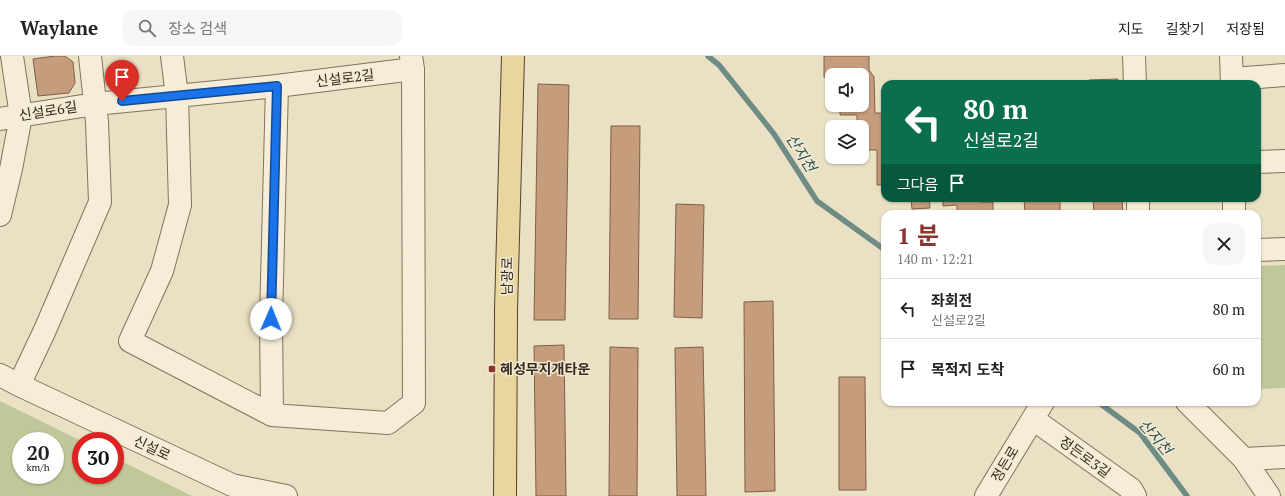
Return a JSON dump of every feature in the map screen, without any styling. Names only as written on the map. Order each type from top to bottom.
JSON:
[{"type":"main road","name":"남광로","points":[[505,496],[506,295],[513,56]]},
{"type":"street","points":[[0,215],[11,170],[10,118],[12,56]]},
{"type":"street","points":[[9,380],[45,330],[100,202],[97,122],[90,56]]},
{"type":"street","points":[[172,56],[177,96],[180,204],[162,271],[130,341],[272,415],[388,423],[414,403],[412,63]]},
{"type":"street","points":[[1134,56],[1135,80]]},
{"type":"street","points":[[1231,56],[1232,80]]},
{"type":"street","name":"신설로2길","points":[[95,104],[277,86],[412,63]]},
{"type":"street","points":[[1243,80],[1285,76]]},
{"type":"street","points":[[272,415],[271,319],[277,86]]},
{"type":"street","name":"신설로6길","points":[[10,118],[95,104]]},
{"type":"street","points":[[1261,162],[1285,161]]},
{"type":"street","points":[[1261,250],[1285,249]]},
{"type":"street","name":"신설로","points":[[9,380],[232,486],[286,496]]},
{"type":"street","points":[[1191,406],[1244,459],[1269,496]]},
{"type":"street","name":"정든로3길","points":[[1033,418],[1131,494]]},
{"type":"street","name":"정든로","points":[[986,496],[1033,418]]},
{"type":"street","points":[[1244,459],[1285,458]]},
{"type":"green space","points":[[1285,265],[1285,388],[1261,389],[1261,266]]},
{"type":"green space","points":[[0,401],[63,432],[12,432],[12,484],[64,484],[64,433],[72,437],[72,484],[124,484],[124,462],[192,496],[0,496]]},
{"type":"building","points":[[65,56],[73,62],[75,83],[69,93],[38,96],[33,59]]},
{"type":"building","points":[[824,56],[869,56],[869,68],[825,68],[825,77]]},
{"type":"building","points":[[869,70],[874,77],[875,113],[881,113],[881,185],[877,185],[877,150],[869,150],[869,120],[857,120],[857,115],[840,115],[840,112],[869,112]]},
{"type":"building","points":[[1118,79],[1118,80],[1089,80]]},
{"type":"building","points":[[538,84],[569,85],[565,320],[534,320]]},
{"type":"building","points":[[611,126],[640,126],[638,319],[609,319]]},
{"type":"building","points":[[911,202],[929,202],[930,208],[912,209]]},
{"type":"building","points":[[943,202],[993,202],[993,210],[957,210],[957,205],[943,206]]},
{"type":"building","points":[[1024,202],[1060,202],[1060,210],[1025,210]]},
{"type":"building","points":[[1093,202],[1122,202],[1123,210],[1094,210]]},
{"type":"building","points":[[676,204],[704,205],[702,318],[674,317]]},
{"type":"building","points":[[773,301],[775,491],[745,492],[744,302]]},
{"type":"building","points":[[564,345],[566,496],[536,496],[534,346]]},
{"type":"building","points":[[610,347],[638,348],[637,496],[609,496]]},
{"type":"building","points":[[703,347],[706,496],[677,496],[675,348]]},
{"type":"building","points":[[839,377],[865,377],[866,490],[839,490]]},
{"type":"waterway","name":"산지천","points":[[708,56],[719,65],[774,134],[817,201],[881,247]]},
{"type":"waterway","name":"산지천","points":[[1103,406],[1140,433],[1187,496]]},
{"type":"place","name":"혜성무지개타운","points":[[492,369]]},
{"type":"route","points":[[122,101],[277,86],[271,319]]}]
